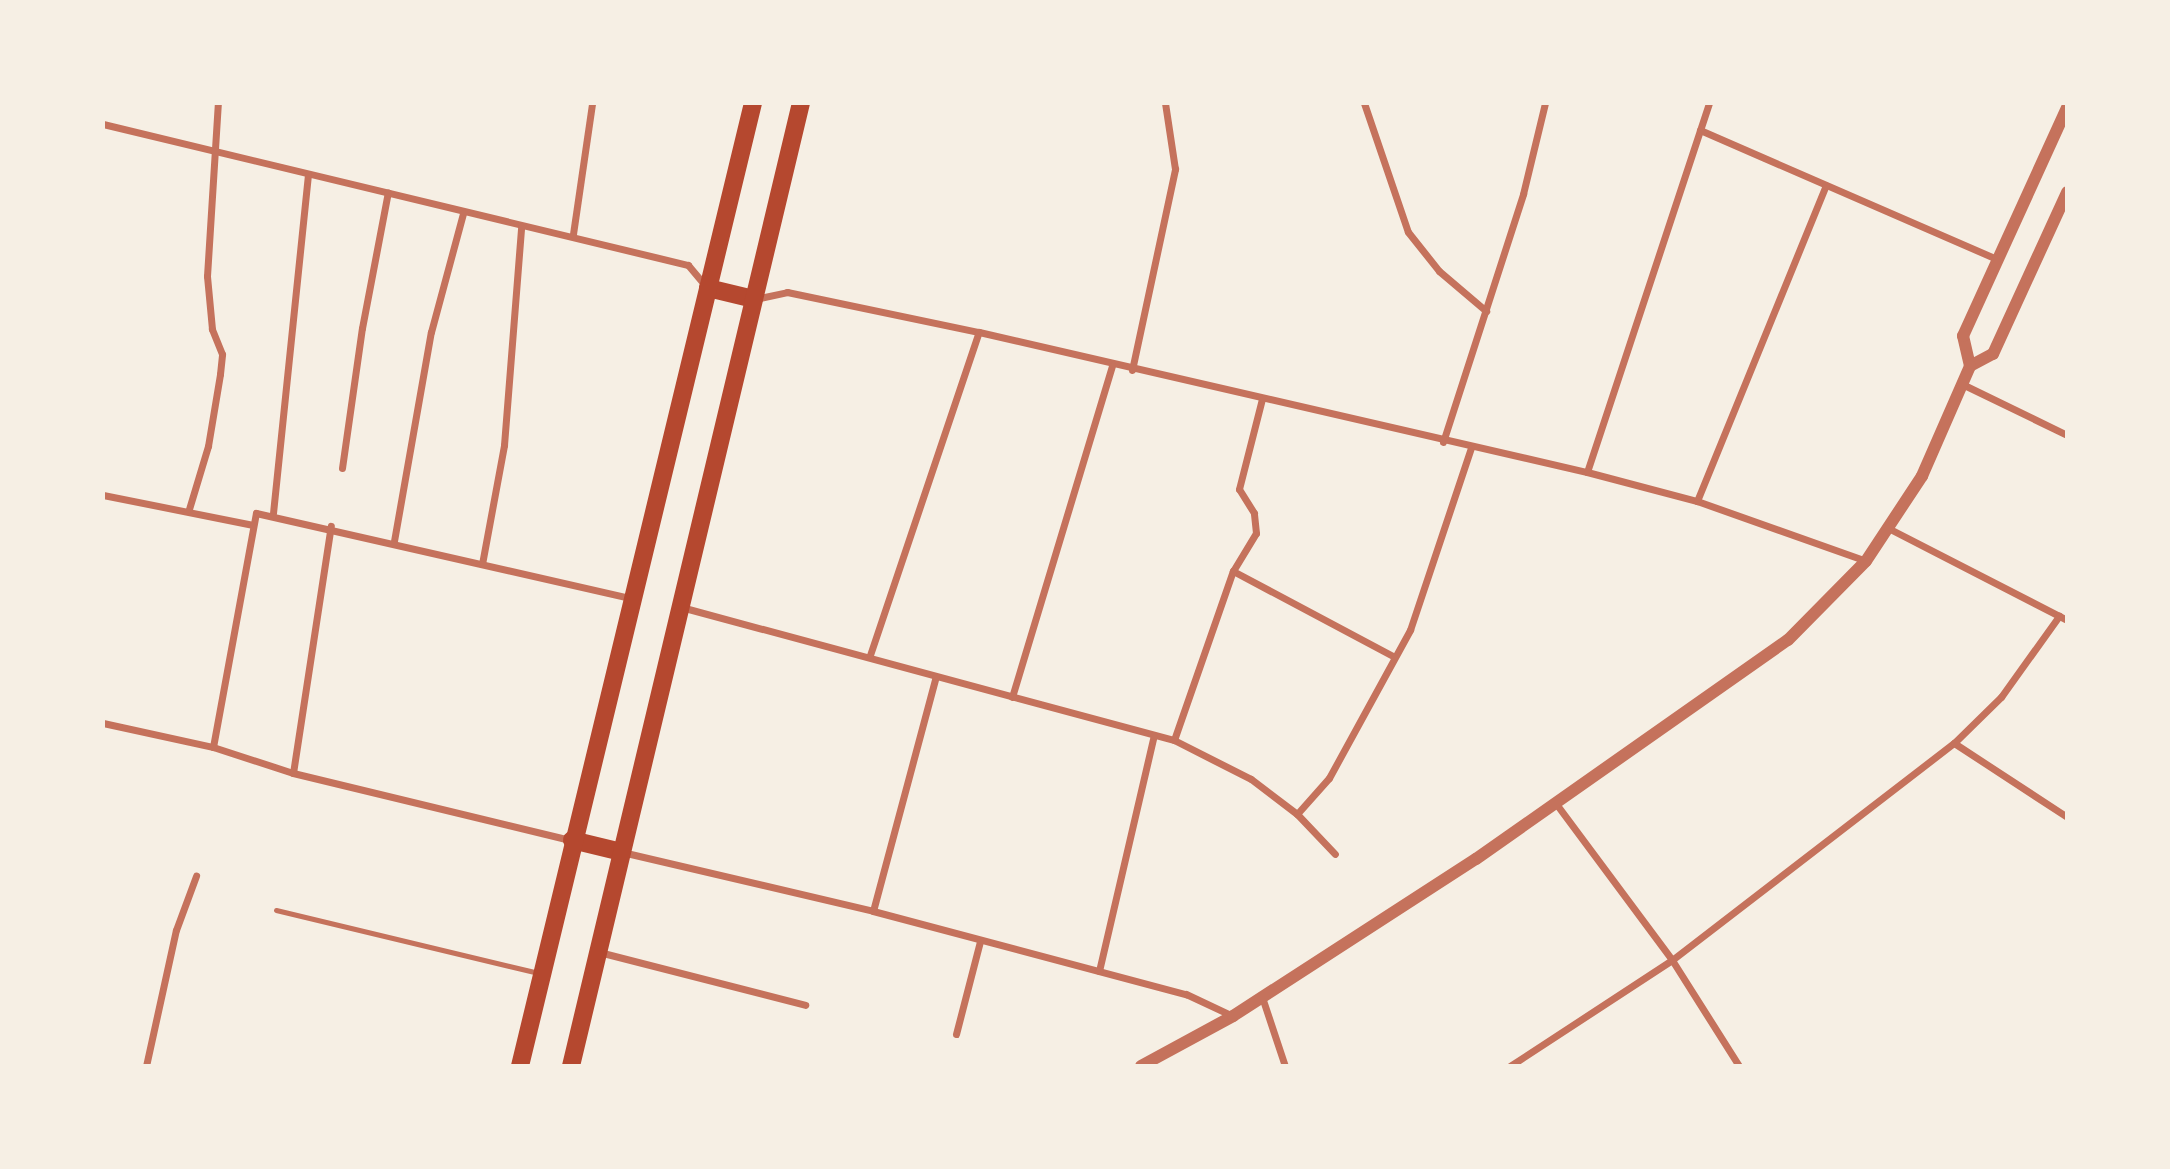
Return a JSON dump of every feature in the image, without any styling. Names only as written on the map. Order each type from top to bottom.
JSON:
[{"type":"highway","points":[[520,1066],[572,840],[753,103]]},
{"type":"highway","points":[[571,1066],[802,103]]},
{"type":"highway","points":[[708,288],[754,299]]},
{"type":"highway","points":[[572,840],[622,852]]},
{"type":"street","points":[[189,509],[208,446],[221,364],[212,329],[207,276],[218,103]]},
{"type":"street","points":[[573,234],[592,103]]},
{"type":"street","points":[[1132,370],[1175,170],[1165,103]]},
{"type":"street","points":[[1364,103],[1408,232],[1439,271],[1486,311]]},
{"type":"street","points":[[1443,442],[1523,194],[1545,103]]},
{"type":"street","points":[[1587,472],[1709,103]]},
{"type":"street","points":[[1141,1066],[1233,1016],[1557,805],[1788,640],[1867,561],[1922,476],[1970,366],[1963,336],[2067,108]]},
{"type":"street","points":[[103,124],[308,176],[388,192],[521,227],[573,234],[688,265],[708,288]]},
{"type":"street","points":[[1700,130],[1996,259]]},
{"type":"street","points":[[273,513],[308,176]]},
{"type":"street","points":[[1698,501],[1826,185]]},
{"type":"street","points":[[342,468],[362,328],[388,192]]},
{"type":"street","points":[[1970,366],[1993,354],[2067,192]]},
{"type":"street","points":[[394,541],[431,332],[463,213]]},
{"type":"street","points":[[482,564],[505,445],[521,227]]},
{"type":"street","points":[[754,299],[787,292],[979,332],[1112,366],[1587,472],[1698,501],[1867,561]]},
{"type":"street","points":[[870,655],[979,332]]},
{"type":"street","points":[[1012,696],[1112,366]]},
{"type":"street","points":[[1962,384],[2067,435]]},
{"type":"street","points":[[1174,740],[1233,571],[1256,533],[1254,513],[1239,489],[1262,399]]},
{"type":"street","points":[[1297,814],[1329,778],[1410,630],[1471,448]]},
{"type":"street","points":[[103,495],[189,509],[253,525]]},
{"type":"street","points":[[213,747],[256,513],[273,513],[331,526],[632,598]]},
{"type":"street","points":[[293,773],[331,526]]},
{"type":"street","points":[[1510,1066],[1672,960],[1954,743],[2001,697],[2063,618],[1888,528]]},
{"type":"street","points":[[1233,571],[1394,656]]},
{"type":"street","points":[[680,606],[870,655],[936,676],[1174,740],[1251,779],[1297,814],[1335,854]]},
{"type":"street","points":[[873,911],[936,676]]},
{"type":"street","points":[[103,723],[213,747],[293,773],[572,840]]},
{"type":"street","points":[[1099,971],[1154,735]]},
{"type":"street","points":[[1954,743],[2067,817]]},
{"type":"street","points":[[1557,805],[1672,960],[1739,1066]]},
{"type":"street","points":[[622,852],[873,911],[1186,994],[1233,1016]]},
{"type":"street","points":[[146,1066],[176,930],[196,876]]},
{"type":"street","points":[[956,1034],[980,941]]},
{"type":"street","points":[[598,952],[805,1005]]},
{"type":"street","points":[[1262,996],[1285,1066]]},
{"type":"lane","points":[[275,909],[541,973]]}]
